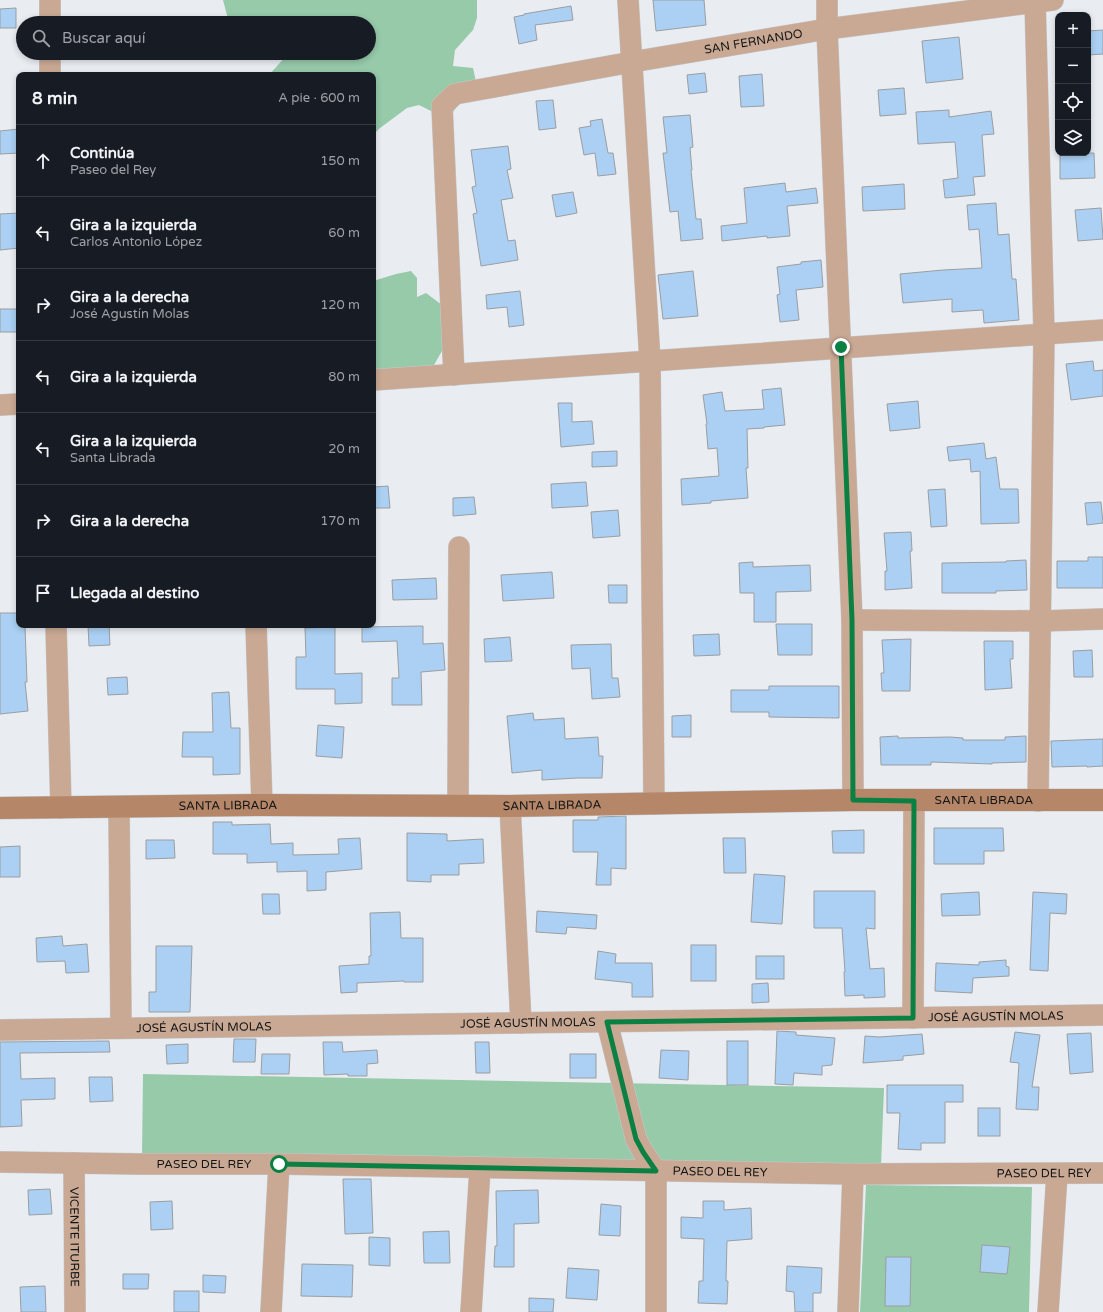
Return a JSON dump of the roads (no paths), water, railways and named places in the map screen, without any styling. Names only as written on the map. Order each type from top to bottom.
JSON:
[{"type":"street","points":[[50,0],[50,16]]},
{"type":"street","points":[[628,0],[650,361],[654,804]]},
{"type":"street","points":[[827,0],[852,620],[853,800]]},
{"type":"street","points":[[1038,801],[1044,333],[1041,1]]},
{"type":"street","name":"SAN FERNANDO","points":[[454,375],[442,106],[455,94],[827,29],[1041,1]]},
{"type":"street","points":[[50,60],[50,72]]},
{"type":"street","points":[[376,380],[1103,330]]},
{"type":"street","points":[[0,405],[16,404]]},
{"type":"street","points":[[458,805],[459,547]]},
{"type":"street","points":[[852,620],[1041,621],[1103,619]]},
{"type":"street","points":[[56,628],[61,808]]},
{"type":"street","points":[[256,628],[262,805]]},
{"type":"street","name":"SANTA LIBRADA","points":[[0,808],[119,808],[262,805],[510,806],[853,800],[1103,800]]},
{"type":"street","points":[[913,1018],[914,801]]},
{"type":"street","points":[[510,806],[521,1023]]},
{"type":"street","points":[[119,808],[121,1028]]},
{"type":"street","name":"JOSÉ AGUSTÍN MOLAS","points":[[0,1030],[1103,1015]]},
{"type":"street","points":[[607,1022],[636,1139],[656,1171],[656,1312]]},
{"type":"street","name":"PASEO DEL REY","points":[[0,1162],[279,1164],[853,1174],[1103,1173]]},
{"type":"street","name":"VICENTE ITURBE","points":[[74,1163],[76,1312]]},
{"type":"street","points":[[271,1312],[279,1164]]},
{"type":"street","points":[[471,1312],[480,1168]]},
{"type":"street","points":[[848,1312],[853,1174]]},
{"type":"street","points":[[1048,1312],[1057,1174]]}]
